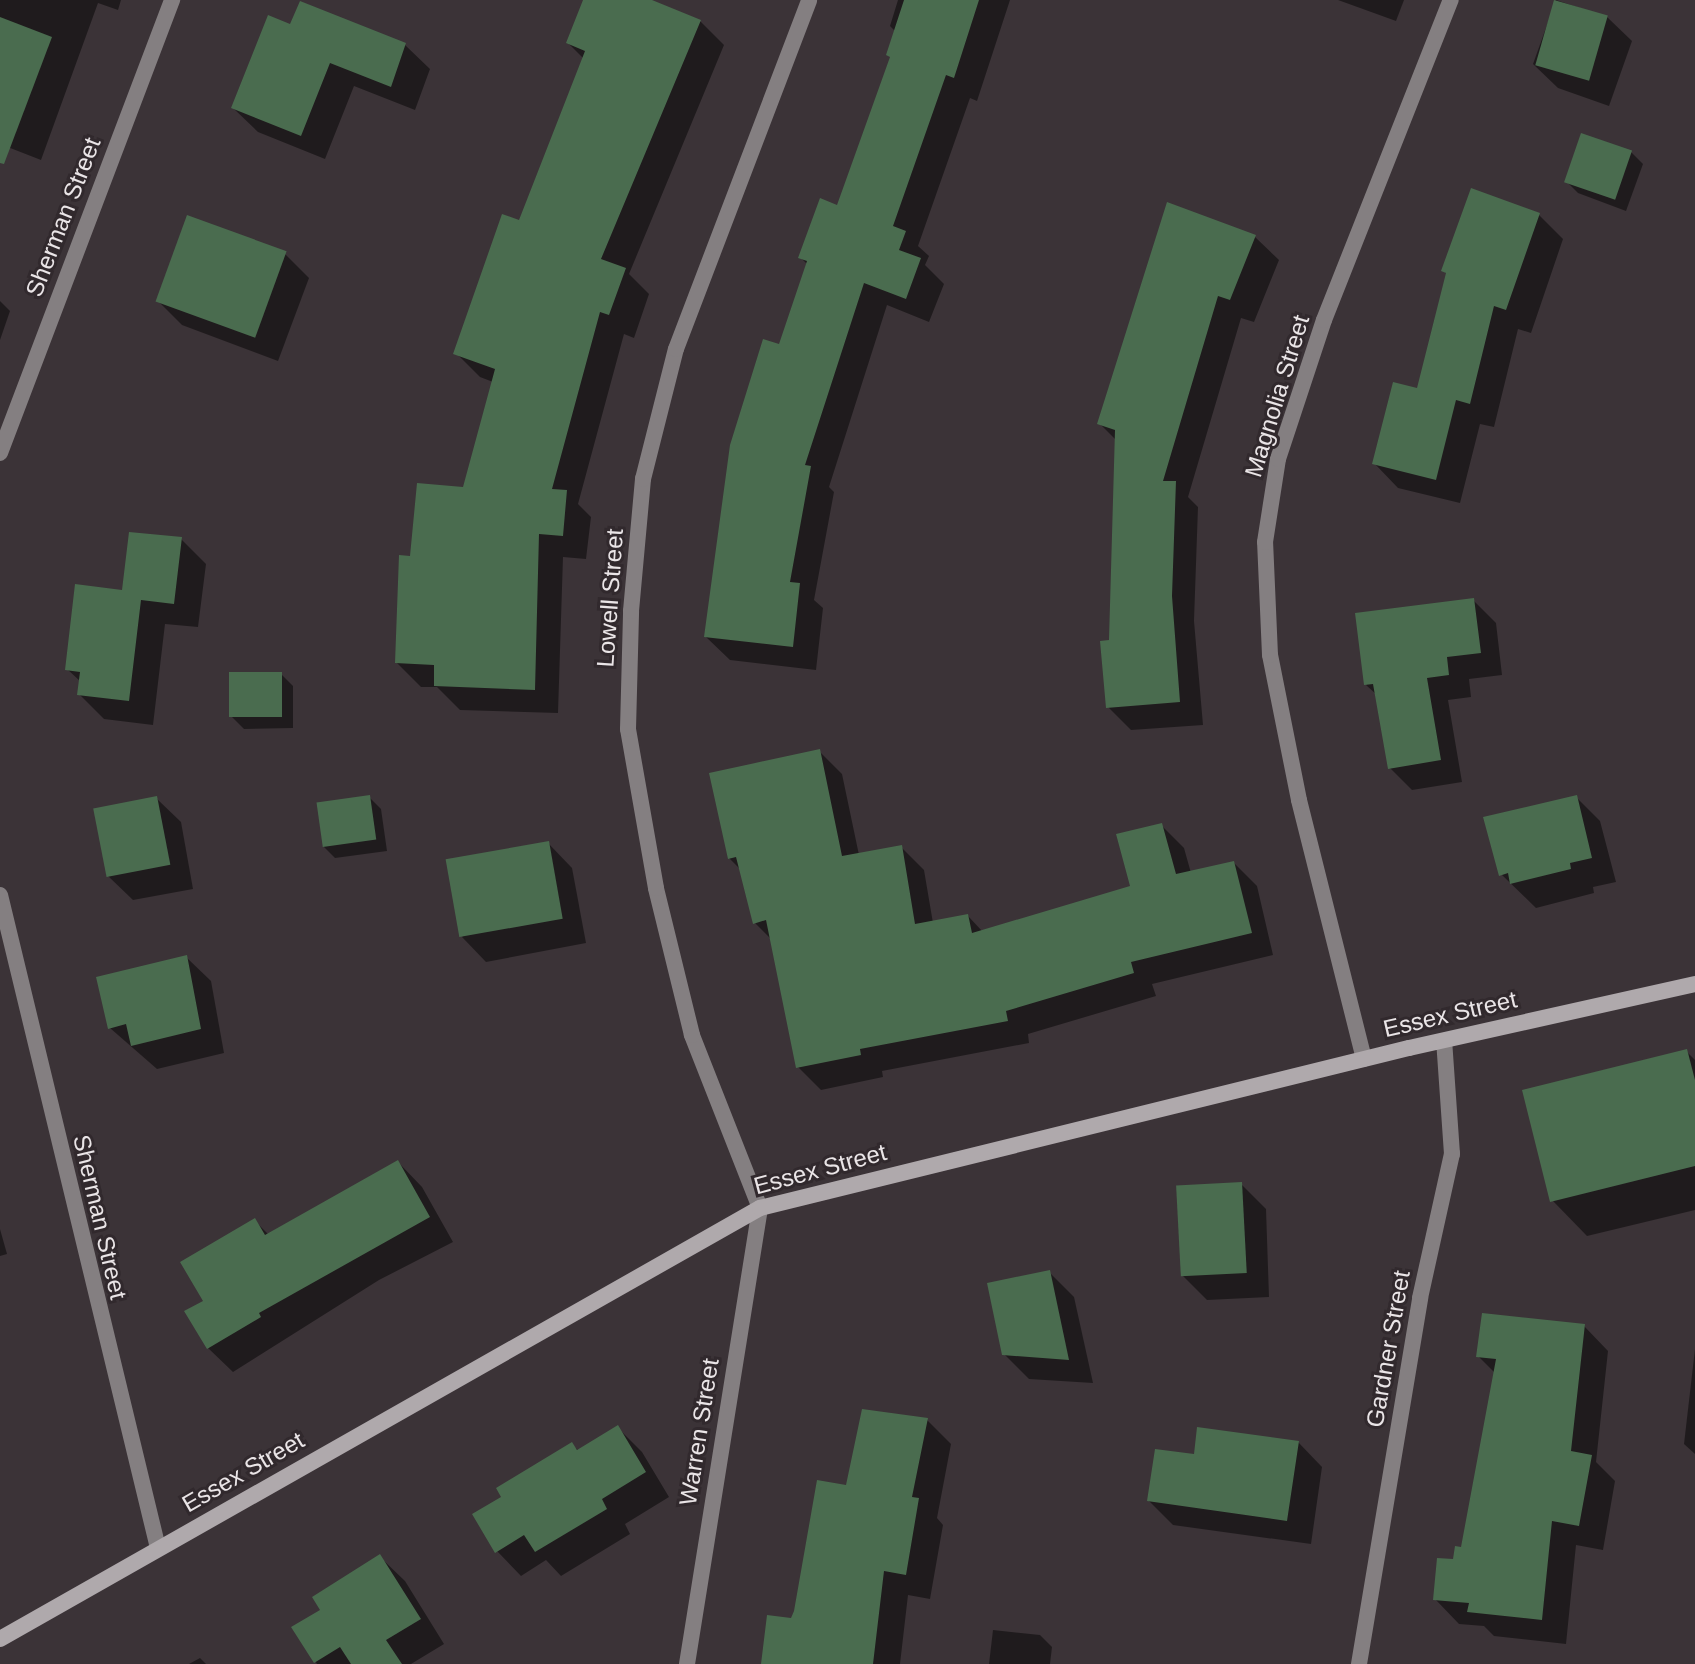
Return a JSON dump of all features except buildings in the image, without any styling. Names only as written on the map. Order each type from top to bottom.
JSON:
[{"type":"main road","name":"Essex Street","points":[[0,1639],[760,1208],[1364,1059],[1695,984]]},
{"type":"street","name":"Sherman Street","points":[[0,453],[172,0]]},
{"type":"street","name":"Lowell Street","points":[[760,1208],[692,1035],[656,888],[628,729],[631,611],[643,479],[676,349],[809,0]]},
{"type":"street","name":"Magnolia Street","points":[[1364,1059],[1299,800],[1270,655],[1265,542],[1278,459],[1324,320],[1451,0]]},
{"type":"street","name":"Sherman Street","points":[[0,895],[158,1548]]},
{"type":"street","name":"Gardner Street","points":[[1359,1664],[1420,1298],[1452,1154],[1444,1041]]},
{"type":"street","name":"Warren Street","points":[[687,1664],[760,1208]]}]
